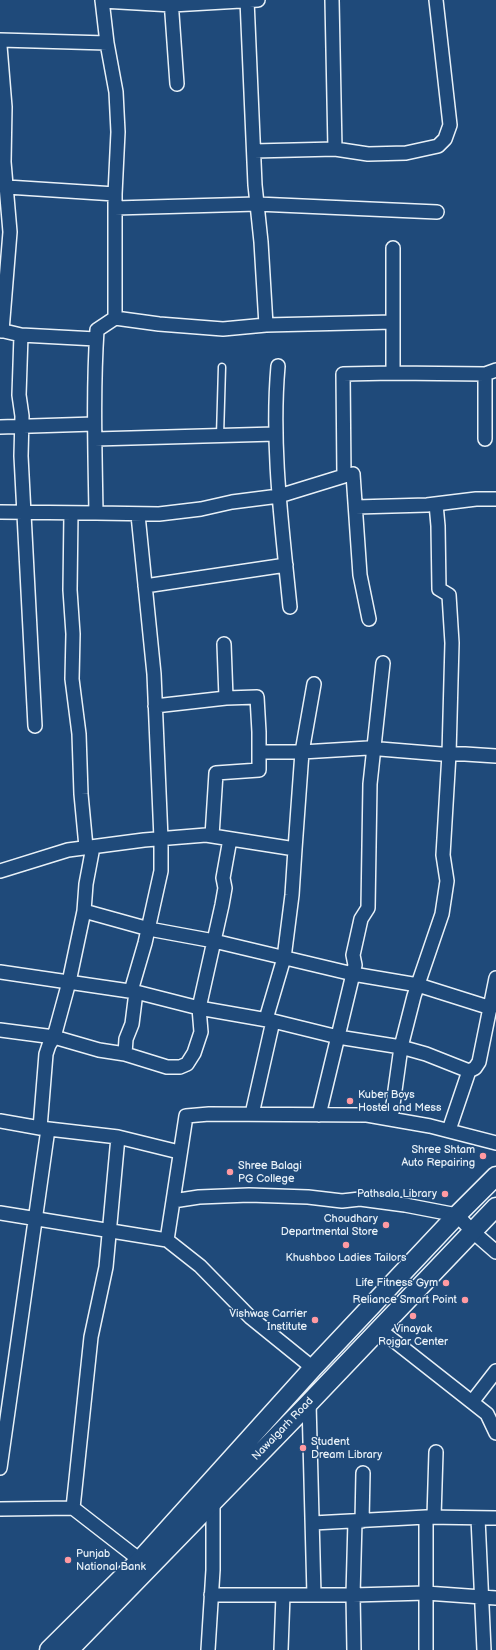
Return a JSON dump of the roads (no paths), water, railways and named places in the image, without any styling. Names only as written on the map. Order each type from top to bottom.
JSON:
[{"type":"street","points":[[115,318],[115,194],[118,132],[116,92],[107,43],[102,0],[172,2],[258,0]]},
{"type":"street","points":[[247,0],[257,204],[266,325]]},
{"type":"street","points":[[332,0],[335,149]]},
{"type":"street","points":[[254,151],[335,149],[368,154],[406,153],[438,146],[445,139],[450,125],[436,0]]},
{"type":"street","points":[[172,2],[177,84]]},
{"type":"street","points":[[0,40],[107,43]]},
{"type":"street","points":[[0,46],[5,107],[2,143],[7,187],[5,216],[10,232],[1,330],[21,335],[96,339]]},
{"type":"street","points":[[7,187],[115,194]]},
{"type":"street","points":[[115,208],[257,204],[437,212]]},
{"type":"street","points":[[393,248],[393,373]]},
{"type":"street","points":[[96,513],[94,424],[96,339],[97,330],[115,318],[159,324],[223,329],[266,325],[393,322]]},
{"type":"street","points":[[21,335],[19,395],[22,416],[21,456],[35,726]]},
{"type":"street","points":[[278,366],[275,434],[279,496],[290,607]]},
{"type":"street","points":[[344,476],[343,374],[491,372],[485,439]]},
{"type":"street","points":[[0,427],[94,424]]},
{"type":"street","points":[[95,439],[275,434]]},
{"type":"street","points":[[0,512],[71,512],[138,515],[159,514],[201,509],[232,502],[279,496],[354,474],[360,575],[369,619]]},
{"type":"street","points":[[356,507],[436,504],[476,499],[496,499]]},
{"type":"street","points":[[391,1119],[401,1047],[418,985],[442,914],[447,881],[442,855],[449,754],[452,643],[449,595],[439,589],[438,526],[436,504]]},
{"type":"street","points":[[0,1468],[35,1217],[44,1129],[46,1054],[54,1037],[69,982],[84,911],[90,847],[81,794],[79,734],[72,679],[73,634],[70,590],[71,512]]},
{"type":"street","points":[[125,1054],[126,1039],[132,1024],[133,991],[149,928],[160,871],[161,839],[154,674],[138,515]]},
{"type":"street","points":[[145,586],[286,565]]},
{"type":"street","points":[[224,644],[226,698]]},
{"type":"street","points":[[319,1115],[354,974],[355,965],[353,955],[360,919],[368,908],[370,784],[383,664]]},
{"type":"street","points":[[252,1114],[270,1020],[284,958],[292,895],[302,752],[314,684]]},
{"type":"street","points":[[155,706],[226,698],[257,697],[259,770],[216,773],[212,836]]},
{"type":"street","points":[[259,752],[374,749],[496,756]]},
{"type":"street","points":[[0,872],[68,850],[206,835],[295,849]]},
{"type":"street","points":[[0,1030],[54,1037],[99,1050],[125,1054],[167,1067],[180,1067],[187,1064],[194,1054],[200,1032],[199,1008],[224,894],[225,888],[223,878],[230,839]]},
{"type":"street","points":[[84,911],[149,928],[354,974],[418,985],[490,1008]]},
{"type":"street","points":[[0,972],[133,991],[199,1008],[270,1020],[338,1037],[401,1047],[426,1054],[469,1071]]},
{"type":"street","points":[[449,1130],[469,1071],[475,1068],[479,1062],[496,978]]},
{"type":"street","points":[[167,1240],[179,1152],[186,1116],[209,1114],[367,1115],[449,1130],[496,1143]]},
{"type":"street","points":[[0,1121],[44,1129],[118,1137],[179,1152]]},
{"type":"street","points":[[74,1508],[91,1337],[106,1267],[118,1137]]},
{"type":"street","points":[[49,1650],[140,1560],[313,1368],[457,1215],[496,1176]]},
{"type":"street","points":[[173,1201],[199,1198],[249,1196],[308,1197],[342,1201],[360,1198],[457,1215],[472,1231],[496,1252]]},
{"type":"street","name":"Nawalgarh Road","points":[[69,1650],[309,1403],[496,1207]]},
{"type":"street","points":[[0,1213],[35,1217],[167,1240],[200,1266],[250,1317],[313,1368]]},
{"type":"street","points":[[379,1330],[487,1414],[496,1433]]},
{"type":"street","points":[[472,1402],[496,1371]]},
{"type":"street","points":[[309,1403],[314,1595]]},
{"type":"street","points":[[426,1650],[426,1593],[430,1517],[436,1452]]},
{"type":"street","points":[[354,1650],[353,1596],[363,1473]]},
{"type":"street","points":[[208,1650],[213,1502]]},
{"type":"street","points":[[0,1509],[74,1508],[140,1560]]},
{"type":"street","points":[[313,1523],[430,1517],[496,1518]]},
{"type":"street","points":[[478,1518],[484,1650]]},
{"type":"street","points":[[211,1595],[353,1596],[426,1593],[496,1598]]},
{"type":"street","points":[[281,1650],[283,1595]]},
{"type":"lane","points":[[220,436],[222,367]]},
{"type":"place","name":"Kuber Boys Hostel and Mess","points":[[350,1101]]},
{"type":"place","name":"Shree Shtam Auto Repairing","points":[[483,1156]]},
{"type":"place","name":"Shree Balagi PG College","points":[[230,1172]]},
{"type":"place","name":"Pathsala Library","points":[[445,1194]]},
{"type":"place","name":"Choudhary Departmental Store","points":[[386,1225]]},
{"type":"place","name":"Khushboo Ladies Tailors","points":[[346,1245]]},
{"type":"place","name":"Life Fitness Gym","points":[[446,1283]]},
{"type":"place","name":"Reliance Smart Point","points":[[465,1300]]},
{"type":"place","name":"Vinayak Rojgar Center","points":[[413,1316]]},
{"type":"place","name":"Vishwas Carrier Institute","points":[[315,1320]]},
{"type":"place","name":"Student Dream Library","points":[[303,1448]]},
{"type":"place","name":"Punjab National Bank","points":[[68,1560]]}]
